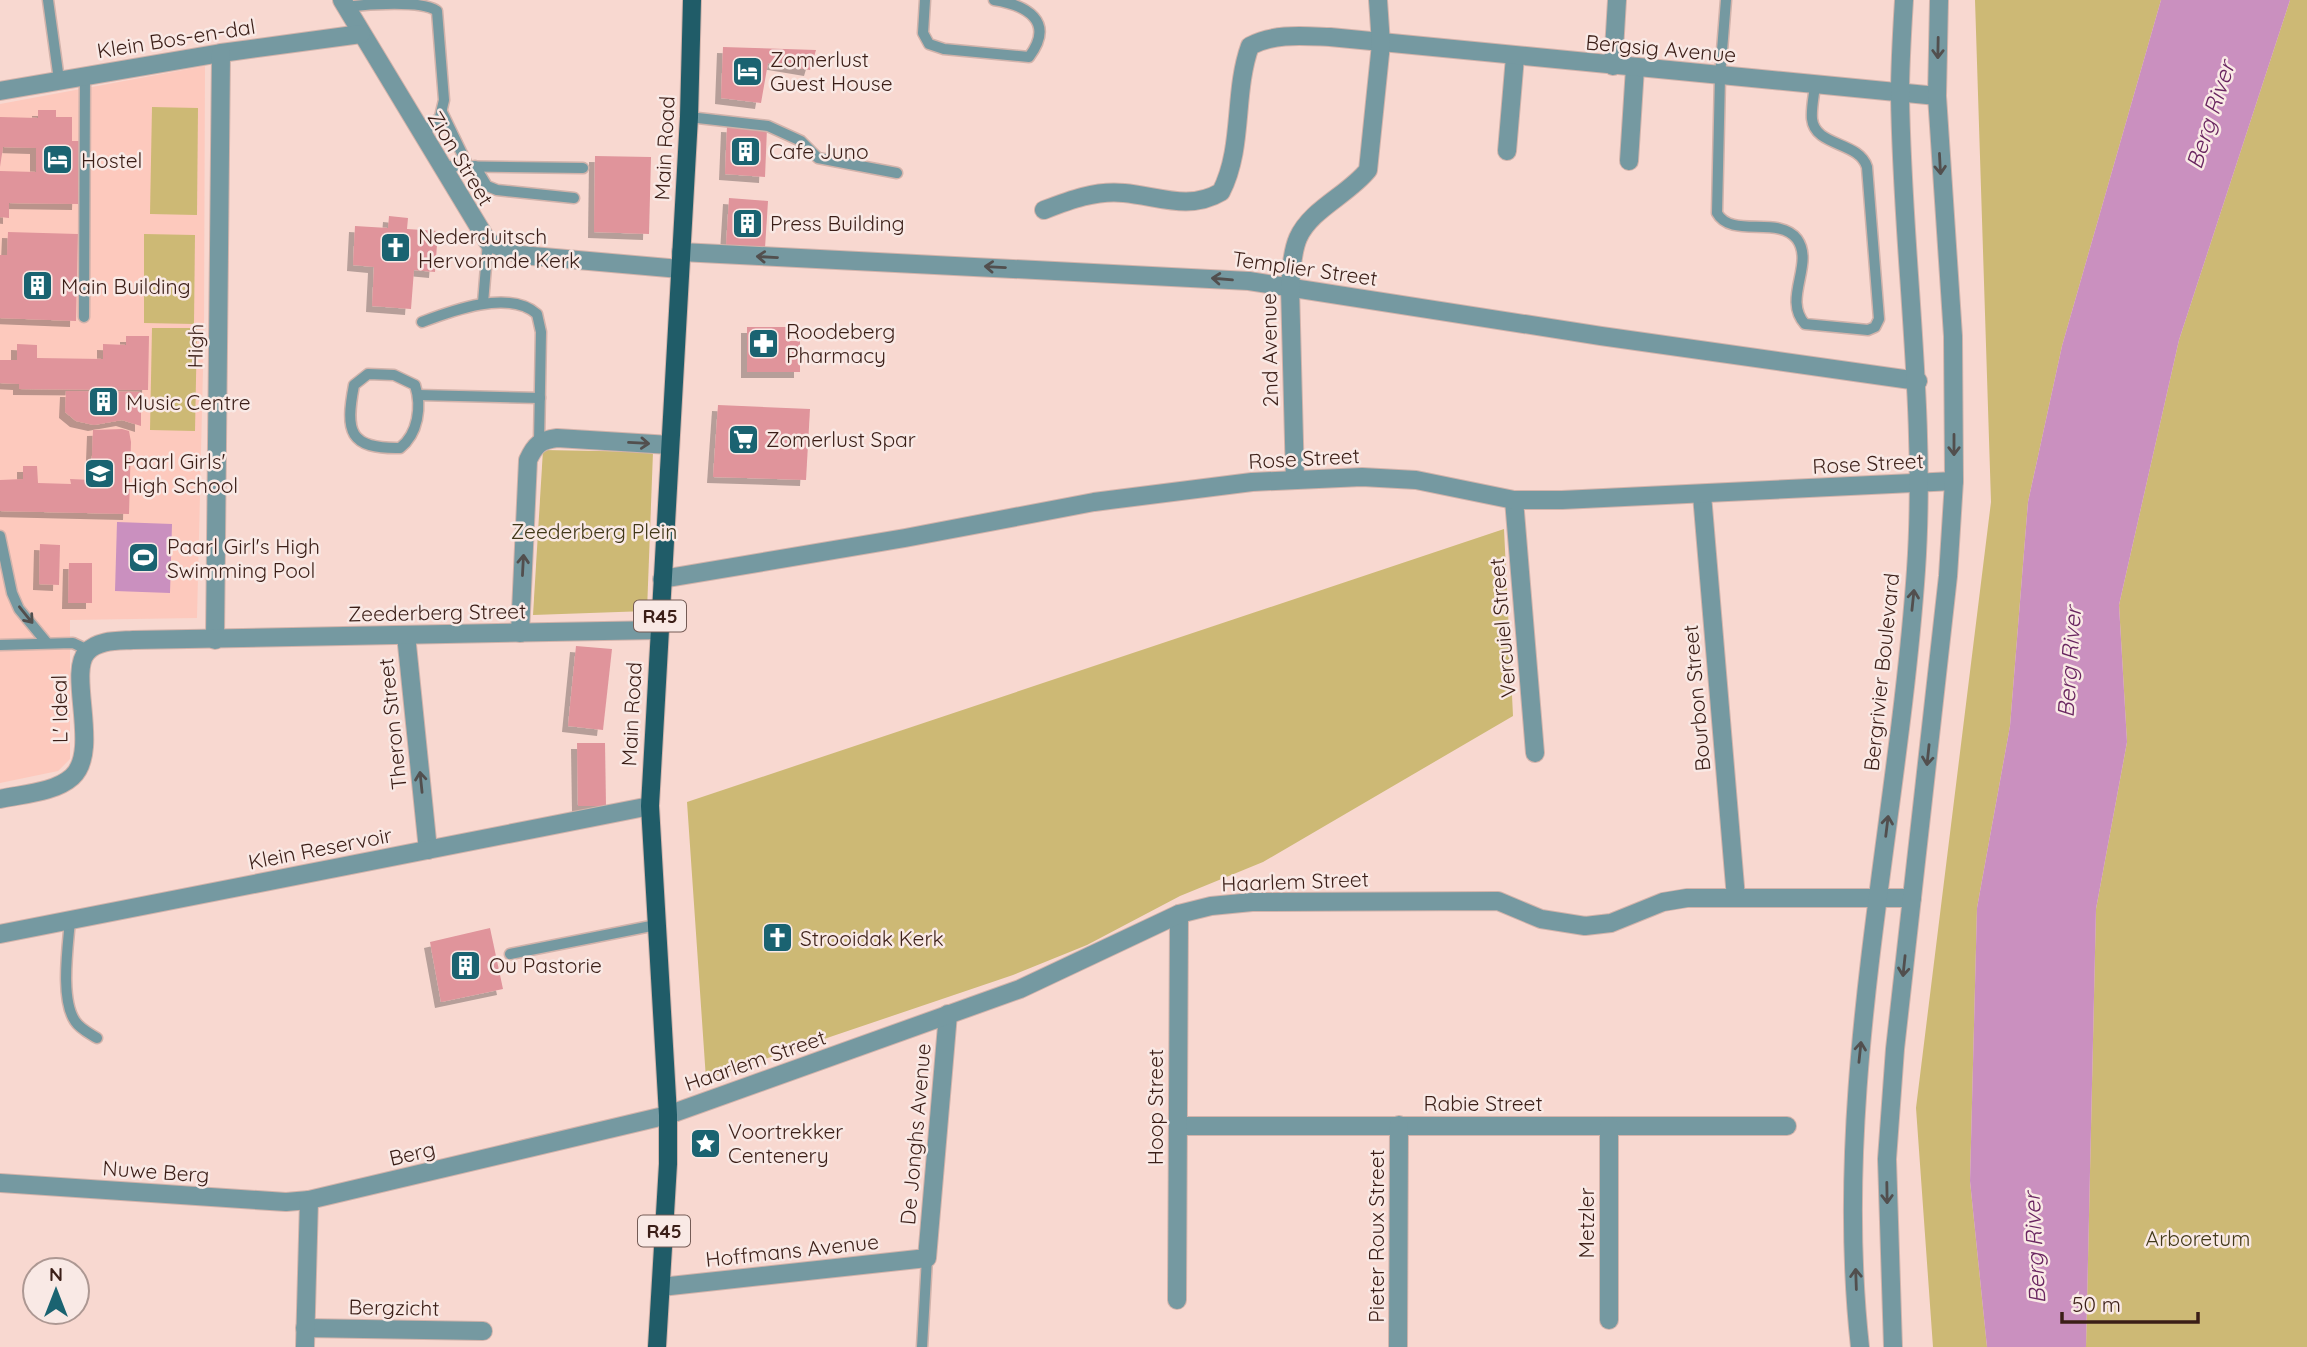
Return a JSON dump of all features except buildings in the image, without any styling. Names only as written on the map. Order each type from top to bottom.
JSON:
[{"type":"main road","name":"Main Road","points":[[657,1347],[668,1115],[649,806],[681,260],[692,0]]},
{"type":"street","name":"2nd Avenue","points":[[1295,480],[1290,287],[1297,239],[1310,220],[1358,182],[1368,170],[1381,44],[1377,0]]},
{"type":"street","points":[[1613,66],[1617,0]]},
{"type":"street","name":"Bergrivier Boulevard","points":[[1860,1347],[1855,1143],[1859,1061],[1916,573],[1920,482],[1918,381],[1900,94],[1904,0]]},
{"type":"street","points":[[1893,1347],[1887,1159],[1895,1049],[1948,576],[1954,481],[1953,336],[1937,96],[1939,0]]},
{"type":"street","name":"Zion Street","points":[[344,3],[439,166],[488,242]]},
{"type":"street","name":"Klein Bos-en-dal","points":[[0,91],[221,52],[360,34]]},
{"type":"street","name":"Bergsig Avenue","points":[[1044,210],[1096,193],[1123,192],[1175,202],[1196,202],[1212,198],[1221,192],[1231,174],[1243,64],[1250,46],[1261,40],[1289,36],[1330,37],[1937,96]]},
{"type":"street","name":"High","points":[[215,640],[221,52]]},
{"type":"street","points":[[1507,151],[1515,57]]},
{"type":"street","points":[[1629,161],[1635,68]]},
{"type":"street","points":[[488,242],[521,255],[681,260]]},
{"type":"street","name":"Templier Street","points":[[681,260],[1198,277],[1290,287],[1601,336],[1918,381]]},
{"type":"street","points":[[520,633],[528,460],[539,442],[556,438],[670,445]]},
{"type":"street","name":"Rose Street","points":[[662,579],[905,538],[1094,502],[1199,487],[1362,477],[1416,480],[1514,500],[1702,495],[1954,481]]},
{"type":"street","name":"Bourbon Street","points":[[1702,495],[1736,898]]},
{"type":"street","name":"Vercuiel Street","points":[[1514,500],[1535,753]]},
{"type":"street","name":"Zeederberg Street","points":[[215,640],[659,631]]},
{"type":"street","name":"Theron Street","points":[[406,635],[428,850]]},
{"type":"street","name":"L' Ideal","points":[[0,799],[55,787],[78,770],[82,760],[84,731],[81,668],[88,650],[116,641],[215,640]]},
{"type":"street","name":"Klein Reservoir","points":[[0,934],[649,806]]},
{"type":"street","name":"Haarlem Street","points":[[668,1115],[1020,989],[1179,914],[1210,906],[1252,902],[1499,901],[1541,919],[1585,926],[1611,923],[1663,902],[1687,898],[1912,898]]},
{"type":"street","name":"Hoop Street","points":[[1177,1300],[1179,914]]},
{"type":"street","name":"De Jonghs Avenue","points":[[927,1258],[948,1014]]},
{"type":"street","name":"Berg","points":[[309,1200],[668,1115]]},
{"type":"street","name":"Pieter Roux Street","points":[[1398,1347],[1399,1125]]},
{"type":"street","name":"Rabie Street","points":[[1178,1126],[1787,1126]]},
{"type":"street","name":"Metzler","points":[[1609,1126],[1609,1320]]},
{"type":"street","name":"Nuwe Berg","points":[[0,1183],[277,1201],[309,1200]]},
{"type":"street","points":[[305,1347],[309,1200]]},
{"type":"street","name":"Hoffmans Avenue","points":[[661,1287],[927,1258]]},
{"type":"street","name":"Bergzicht","points":[[305,1328],[483,1331]]},
{"type":"lane","points":[[48,0],[59,80]]},
{"type":"lane","points":[[344,3],[418,0],[433,5],[439,17],[444,75],[442,112],[436,123],[421,136]]},
{"type":"lane","points":[[925,0],[923,33],[929,44],[944,49],[1029,57],[1038,37],[1036,22],[1029,9],[994,0]]},
{"type":"lane","points":[[1726,0],[1715,202],[1720,219],[1729,223],[1781,229],[1799,242],[1803,255],[1796,303],[1805,324],[1868,330],[1875,327],[1879,319],[1867,167],[1864,158],[1858,153],[1821,135],[1814,127],[1812,117],[1815,85]]},
{"type":"lane","points":[[84,317],[85,75]]},
{"type":"lane","points":[[442,112],[472,166],[487,186],[497,190],[574,198]]},
{"type":"lane","points":[[688,117],[768,126],[801,141],[818,158],[897,173]]},
{"type":"lane","points":[[439,166],[583,168]]},
{"type":"lane","points":[[483,303],[488,242]]},
{"type":"lane","points":[[422,322],[463,307],[483,303],[519,305],[537,314],[541,331],[539,442]]},
{"type":"lane","points":[[368,374],[405,378],[415,385],[418,395],[416,425],[410,440],[400,448],[367,446],[357,440],[352,430],[352,397],[354,385],[360,378],[368,374]]},
{"type":"lane","points":[[418,395],[540,398]]},
{"type":"lane","points":[[0,536],[12,593],[19,609],[47,643]]},
{"type":"lane","points":[[0,645],[73,643],[88,650]]},
{"type":"lane","points":[[70,920],[67,965],[69,1009],[74,1021],[97,1038]]},
{"type":"lane","points":[[510,954],[656,925]]},
{"type":"lane","points":[[922,1347],[927,1258]]},
{"type":"shaded area","name":"Paarl Girls' High School","points":[[205,66],[204,328],[197,618],[70,620],[70,759],[58,771],[0,783],[0,104]]},
{"type":"green space","points":[[1975,0],[2161,0],[2062,346],[2028,502],[2010,726],[1977,908],[1970,1181],[1987,1347],[1933,1347],[1916,1108],[1991,502]]},
{"type":"green space","name":"Arboretum","points":[[2290,0],[2307,0],[2307,1347],[2086,1347],[2096,909],[2127,742],[2119,605],[2179,340]]},
{"type":"green space","points":[[152,107],[198,108],[197,215],[150,214]]},
{"type":"green space","points":[[144,234],[195,235],[194,324],[144,323]]},
{"type":"green space","points":[[152,328],[197,328],[195,431],[150,430]]},
{"type":"green space","name":"Zeederberg Plein","points":[[543,450],[653,452],[647,611],[533,615]]},
{"type":"green space","points":[[1504,529],[1513,716],[1263,862],[1180,896],[1087,945],[1013,975],[706,1079],[687,802]]},
{"type":"water","name":"Berg River","points":[[2161,0],[2290,0],[2179,340],[2119,605],[2127,742],[2096,909],[2086,1347],[1987,1347],[1970,1181],[1977,908],[2010,726],[2028,502],[2062,346]]},
{"type":"water","name":"Paarl Girl's High Swimming Pool","points":[[117,522],[172,524],[170,593],[115,591]]},
{"type":"place","name":"Zomerlust Guest House","points":[[747,71]]},
{"type":"place","name":"Cafe Juno","points":[[746,151]]},
{"type":"place","name":"Hostel","points":[[58,160]]},
{"type":"place","name":"Press Building","points":[[747,223]]},
{"type":"place","name":"Nederduitsch Hervormde Kerk","points":[[395,248]]},
{"type":"place","name":"Main Building","points":[[38,286]]},
{"type":"place","name":"Roodeberg Pharmacy","points":[[763,343]]},
{"type":"place","name":"Music Centre","points":[[103,402]]},
{"type":"place","name":"Zomerlust Spar","points":[[743,439]]},
{"type":"place","name":"Paarl Girls' High School","points":[[100,473]]},
{"type":"place","name":"Paarl Girl's High Swimming Pool","points":[[144,558]]},
{"type":"place","name":"Strooidak Kerk","points":[[777,938]]},
{"type":"place","name":"Ou Pastorie","points":[[466,965]]},
{"type":"place","name":"Voortrekker Centenery","points":[[705,1143]]}]
